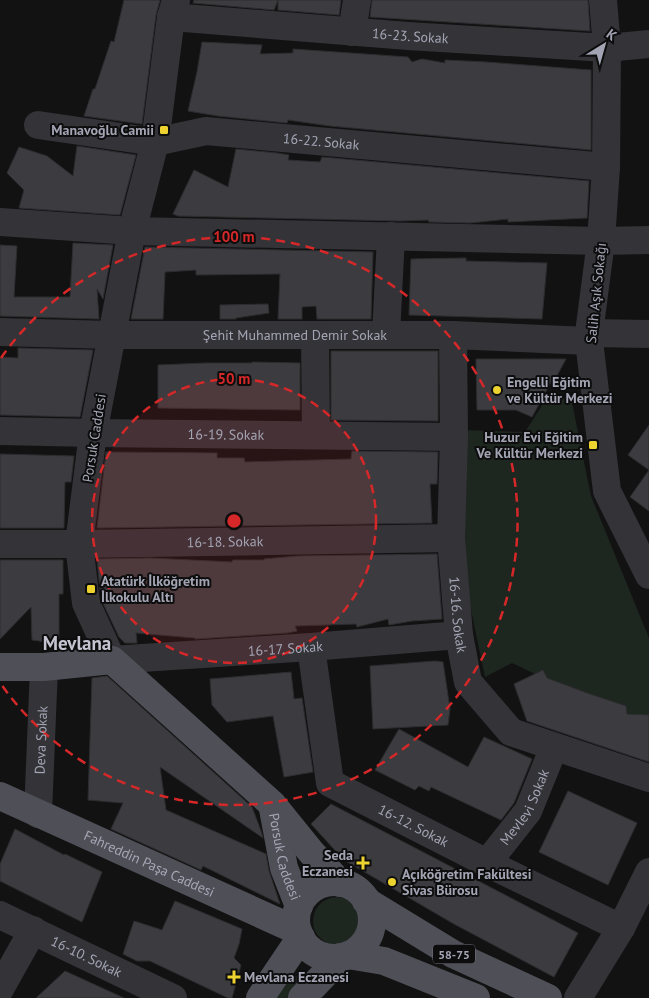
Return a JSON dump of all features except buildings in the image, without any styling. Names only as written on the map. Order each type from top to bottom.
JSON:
[{"type":"main road","points":[[0,667],[44,667],[112,660]]},
{"type":"main road","name":"Porsuk Caddesi","points":[[112,660],[272,805],[310,852],[340,883]]},
{"type":"main road","name":"Fahreddin Paşa Caddesi","points":[[0,796],[299,925]]},
{"type":"main road","name":"Porsuk Caddesi","points":[[272,805],[284,868],[299,925]]},
{"type":"main road","points":[[260,998],[299,925],[308,892],[323,884],[340,883],[352,887],[366,901],[371,914],[371,928],[365,942],[345,956],[302,998]]},
{"type":"main road","name":"58-75","points":[[366,901],[453,954],[548,998]]},
{"type":"main road","points":[[299,925],[304,943],[314,952],[328,957],[345,956]]},
{"type":"main road","name":"58-75","points":[[345,956],[384,961],[476,998]]},
{"type":"street","points":[[352,32],[357,0]]},
{"type":"street","name":"Salih Aşık Sokağı","points":[[603,0],[607,48],[606,168],[601,241],[589,337],[608,491],[649,575]]},
{"type":"street","name":"16-23. Sokak","points":[[174,8],[352,32],[607,48],[649,44]]},
{"type":"street","name":"Porsuk Caddesi","points":[[112,660],[86,603],[79,544],[93,433],[132,231],[155,142],[174,8]]},
{"type":"street","name":"16-22. Sokak","points":[[38,125],[155,142],[206,131],[606,168]]},
{"type":"street","points":[[0,222],[132,231],[601,241],[649,240]]},
{"type":"street","points":[[386,335],[391,236]]},
{"type":"street","name":"Şehit Muhammed Demir Sokak","points":[[0,332],[112,335],[589,337],[649,334]]},
{"type":"street","points":[[315,335],[316,435]]},
{"type":"street","name":"16-16. Sokak","points":[[453,335],[454,437],[451,538],[459,636],[468,682],[511,732],[649,778]]},
{"type":"street","name":"16-19. Sokak","points":[[0,431],[454,437]]},
{"type":"street","name":"16-18. Sokak","points":[[0,544],[451,538]]},
{"type":"street","name":"16-17. Sokak","points":[[112,660],[459,636]]},
{"type":"street","name":"16-12. Sokak","points":[[311,647],[330,783],[487,863],[621,928]]},
{"type":"street","name":"Deva Sokak","points":[[38,814],[44,667]]},
{"type":"street","name":"Mevlevi Sokak","points":[[487,863],[528,810],[554,747]]},
{"type":"street","points":[[578,998],[621,928],[649,872]]},
{"type":"street","name":"16-10. Sokak","points":[[0,914],[173,998]]},
{"type":"street","points":[[0,989],[33,930]]},
{"type":"shaded area","points":[[571,398],[591,496],[649,638],[649,728],[512,663],[485,677],[460,557],[459,430],[525,432],[546,399]]},
{"type":"shaded area","points":[[337,897],[346,899],[354,904],[359,912],[361,921],[359,930],[354,938],[346,943],[337,945],[328,943],[320,938],[315,930],[313,921],[315,912],[320,904],[328,899]]},
{"type":"shaded area","points":[[283,967],[304,981],[289,998],[270,998]]},
{"type":"place","name":"Manavoğlu Camii","points":[[164,130]]},
{"type":"place","name":"Engelli Eğitim ve Kültür Merkezi","points":[[497,390]]},
{"type":"place","name":"Huzur Evi Eğitim Ve Kültür Merkezi","points":[[593,445]]},
{"type":"place","name":"Atatürk İlköğretim İlkokulu Altı","points":[[91,589]]},
{"type":"place","name":"Seda Eczanesi","points":[[363,863]]},
{"type":"place","name":"Açıköğretim Fakültesi Sivas Bürosu","points":[[392,882]]},
{"type":"place","name":"Mevlana Eczanesi","points":[[234,977]]},
{"type":"district","name":"Mevlana","points":[[77,643]]}]
